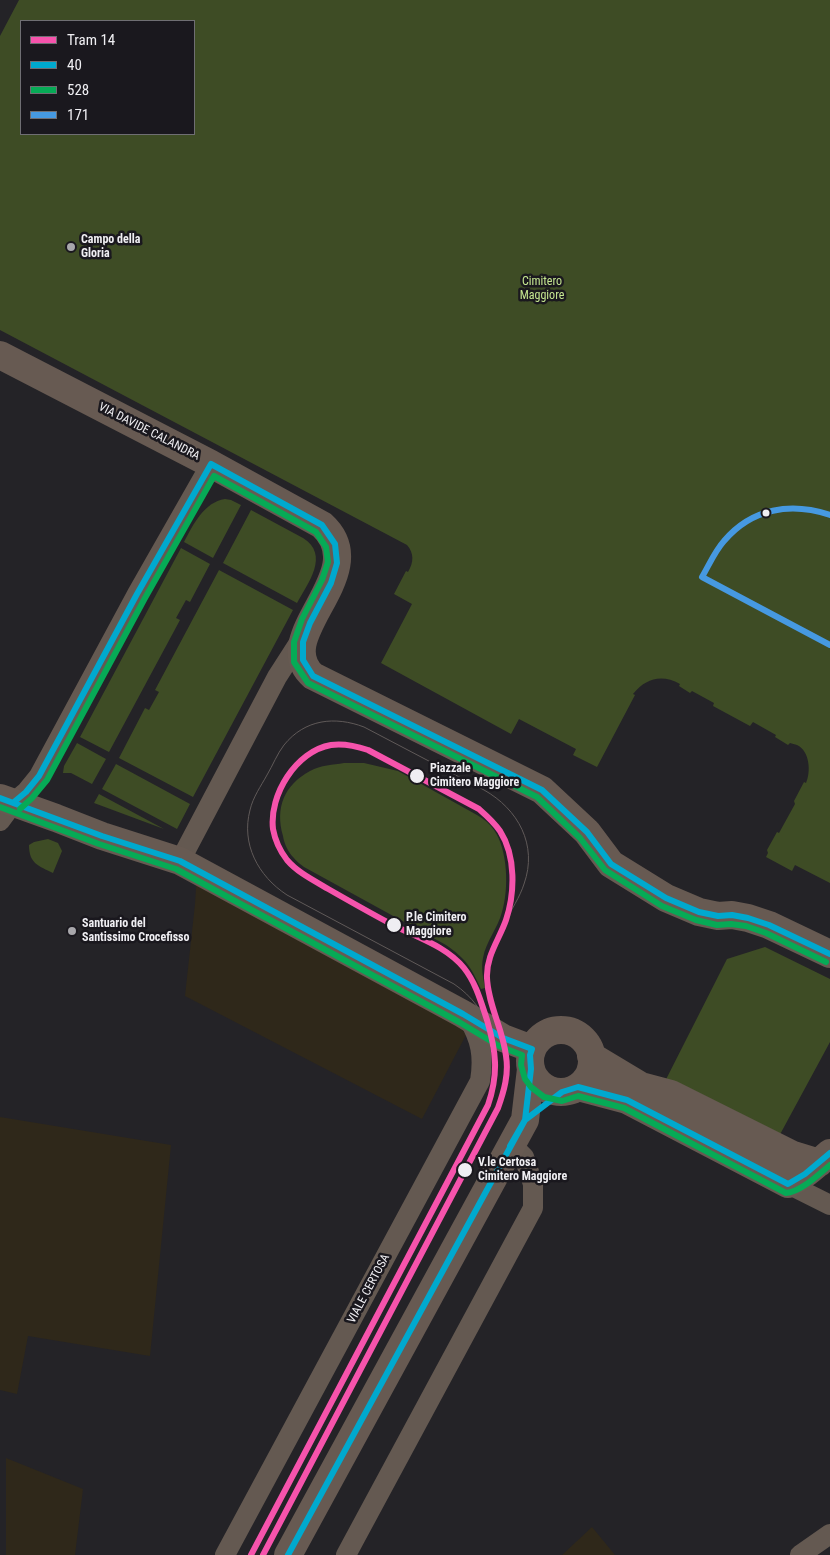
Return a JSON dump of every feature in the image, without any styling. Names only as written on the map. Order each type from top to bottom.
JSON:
[{"type":"main road","name":"VIA DAVIDE CALANDRA","points":[[0,355],[211,464],[322,525],[329,531],[337,551],[336,571],[305,633]]},
{"type":"main road","points":[[305,633],[302,657],[307,671],[313,676],[542,790],[587,832],[612,864],[666,898],[699,912],[718,916],[732,915],[769,925],[830,954]]},
{"type":"main road","points":[[4,807],[180,861],[503,1038],[532,1059],[537,1081],[548,1089],[570,1089],[627,1100],[788,1184],[809,1172],[824,1158]]},
{"type":"main road","points":[[288,1555],[525,1120],[532,1059],[539,1039],[549,1033],[567,1031],[573,1033],[586,1044],[591,1056],[590,1070],[583,1082],[525,1120]]},
{"type":"main road","points":[[591,1056],[641,1086],[671,1094],[793,1155],[824,1158]]},
{"type":"street","points":[[4,807],[26,792],[39,776],[137,594],[211,464]]},
{"type":"street","points":[[180,861],[277,677],[305,633]]},
{"type":"street","name":"VIALE CERTOSA","points":[[225,1555],[480,1081],[483,1064],[482,1052],[476,1030],[468,1018]]},
{"type":"street","points":[[346,1555],[533,1208],[533,1184],[524,1157],[511,1144]]},
{"type":"street","points":[[788,1184],[830,1206]]},
{"type":"street","points":[[800,1555],[830,1534]]},
{"type":"shaded area","points":[[197,873],[449,1010],[466,1035],[422,1119],[185,996]]},
{"type":"shaded area","points":[[0,1117],[171,1145],[150,1356],[28,1336],[17,1394],[0,1390]]},
{"type":"shaded area","points":[[6,1458],[83,1489],[75,1555],[6,1555]]},
{"type":"shaded area","points":[[592,1527],[615,1555],[562,1555]]},
{"type":"green space","name":"Cimitero Maggiore","points":[[19,0],[830,0],[830,883],[795,865],[792,871],[766,857],[767,850],[777,832],[779,833],[795,804],[794,801],[804,782],[806,783],[808,778],[807,757],[805,752],[797,745],[790,743],[788,745],[775,737],[776,735],[753,722],[750,726],[713,706],[714,703],[692,691],[690,693],[679,686],[680,684],[667,679],[649,681],[633,694],[635,695],[597,767],[573,755],[576,749],[519,719],[511,734],[381,663],[412,604],[394,594],[411,565],[412,554],[407,545],[0,330],[0,36]]},
{"type":"green space","points":[[225,499],[241,505],[213,558],[184,542],[205,509]]},
{"type":"green space","points":[[251,510],[303,538],[311,545],[315,553],[316,561],[311,578],[297,603],[223,563]]},
{"type":"green space","points":[[181,548],[210,564],[190,602],[186,600],[176,618],[180,620],[109,752],[80,737]]},
{"type":"green space","points":[[219,570],[293,610],[193,797],[119,758],[145,708],[149,710],[159,692],[155,690]]},
{"type":"green space","points":[[77,743],[106,759],[92,784],[71,773],[63,773],[64,766]]},
{"type":"green space","points":[[344,763],[364,763],[398,771],[480,817],[494,830],[499,838],[505,859],[506,892],[500,918],[483,958],[482,969],[485,988],[481,989],[467,964],[446,945],[304,867],[289,853],[284,839],[280,816],[281,807],[288,790],[301,777],[314,769]]},
{"type":"green space","points":[[116,764],[190,804],[177,829],[102,789]]},
{"type":"green space","points":[[99,794],[164,829],[94,803]]},
{"type":"green space","points":[[48,839],[58,843],[62,851],[53,873],[36,864],[29,851],[29,845]]},
{"type":"green space","points":[[765,947],[830,979],[830,1042],[764,1164],[651,1109],[727,959]]},
{"type":"tram line","points":[[491,1032],[476,1005],[467,994],[454,984],[287,895],[260,869],[250,847],[248,835],[250,810],[257,792],[284,745],[292,736],[311,725],[331,721],[353,724],[364,727],[496,798],[507,807],[522,830],[528,856],[528,870],[524,884],[505,922]]},
{"type":"tram line","name":"14","points":[[251,1555],[488,1105],[494,1083],[494,1052],[487,1020],[472,980],[457,960],[440,948],[385,921],[296,869],[287,860],[278,845],[273,829],[273,816],[275,802],[287,776],[307,756],[318,749],[336,744],[368,750],[479,809],[500,831],[509,852],[512,887],[506,920],[491,955],[487,978],[490,998],[504,1046],[507,1063],[506,1076],[498,1108],[263,1555]]},
{"type":"transit line","name":"40","points":[[14,802],[26,792],[39,776],[137,594],[211,464],[322,525],[335,544],[337,563],[331,583],[310,623],[303,642],[303,660],[313,676],[542,790],[587,832],[611,864],[666,898],[699,912],[718,916],[732,915],[769,925],[830,954]]},
{"type":"transit line","name":"528","points":[[20,809],[47,780],[145,598],[214,476],[316,532],[326,547],[328,562],[322,580],[302,619],[294,642],[294,662],[308,683],[537,797],[580,838],[605,870],[662,906],[696,920],[717,925],[746,926],[766,933],[826,962]]},
{"type":"transit line","name":"171","points":[[830,515],[801,509],[787,509],[773,511],[747,521],[724,541],[702,577],[830,645]]},
{"type":"transit line","name":"40","points":[[0,798],[102,836],[180,861],[463,1014],[503,1038],[532,1049],[525,1120],[288,1555]]},
{"type":"transit line","name":"528","points":[[0,807],[99,844],[176,869],[459,1022],[499,1046],[522,1055],[521,1065],[525,1079],[531,1087],[544,1097],[562,1101],[578,1096],[624,1108],[786,1193],[804,1186],[830,1165]]},
{"type":"transit line","name":"40","points":[[510,1146],[525,1120],[562,1092],[578,1087],[627,1100],[788,1184],[805,1174],[830,1153]]},
{"type":"place","name":"Campo della Gloria","points":[[71,247]]},
{"type":"place","name":"Piazzale Cimitero Maggiore","points":[[417,776]]},
{"type":"place","name":"P.le Cimitero Maggiore","points":[[394,925]]},
{"type":"place","name":"Santuario del Santissimo Crocefisso","points":[[72,931]]},
{"type":"place","name":"V.le Certosa Cimitero Maggiore","points":[[465,1170]]}]
